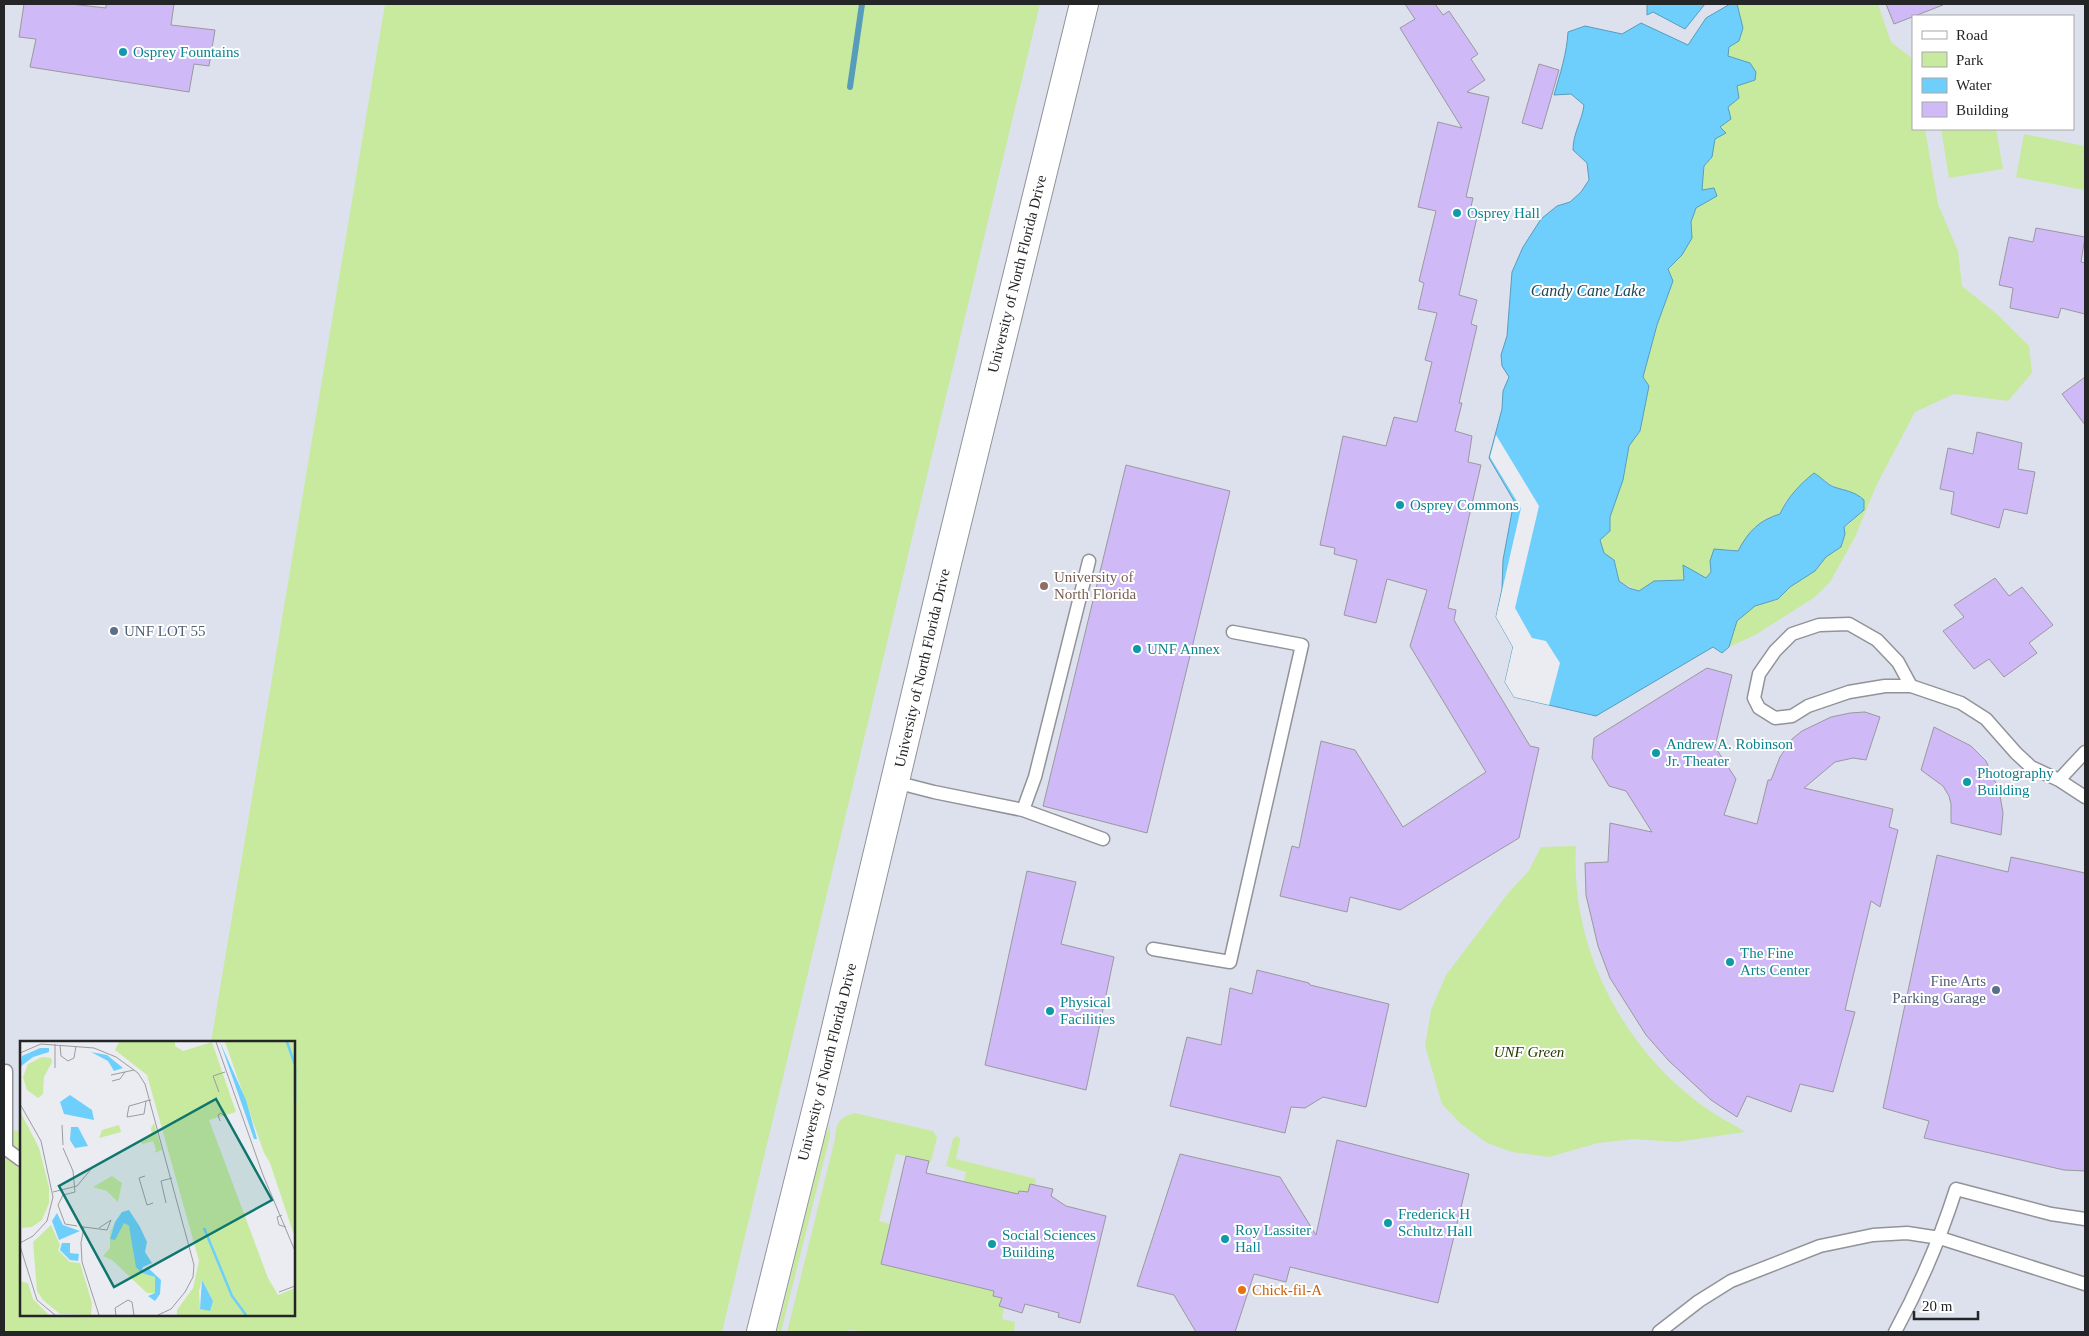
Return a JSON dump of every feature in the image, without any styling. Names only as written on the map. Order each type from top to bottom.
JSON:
[{"type":"street","name":"University of North Florida Drive","points":[[761,1332],[1084,4]]},
{"type":"lane","points":[[1023,810],[1035,777],[1089,561]]},
{"type":"lane","points":[[1911,686],[1898,662],[1877,640],[1849,624],[1819,625],[1792,634],[1776,651],[1759,674],[1754,698],[1759,708],[1775,718],[1792,716],[1808,706],[1849,692],[1885,686],[1911,686],[1961,703],[1986,719],[2021,758],[2085,797]]},
{"type":"lane","points":[[1153,949],[1230,962],[1302,644],[1233,632]]},
{"type":"lane","points":[[2059,780],[2085,752]]},
{"type":"lane","points":[[895,782],[1023,810],[1103,839]]},
{"type":"lane","points":[[6,1070],[6,1149],[20,1159]]},
{"type":"lane","points":[[1895,1332],[1940,1238],[1956,1189],[2026,1208],[2085,1220]]},
{"type":"lane","points":[[1659,1332],[1699,1301],[1731,1281],[1820,1246],[1873,1235],[1907,1233],[1940,1238],[2085,1284]]},
{"type":"shaded area","name":"University of North Florida","points":[[4,4],[2085,4],[2085,1332],[4,1332]]},
{"type":"green space","points":[[385,4],[1040,4],[722,1332],[4,1332],[4,1128],[20,1132],[20,1316],[295,1316],[295,1041],[211,1041]]},
{"type":"green space","points":[[1737,4],[1878,4],[1891,42],[1912,58],[1912,130],[1925,130],[1938,204],[1958,251],[1962,286],[1998,315],[2029,346],[2032,373],[2008,401],[1954,394],[1915,412],[1877,484],[1855,537],[1830,582],[1815,597],[1755,635],[1729,647],[1737,621],[1755,606],[1778,599],[1790,587],[1815,571],[1826,557],[1841,547],[1844,527],[1850,524],[1864,500],[1859,496],[1829,484],[1825,480],[1805,480],[1785,502],[1780,514],[1760,523],[1746,538],[1738,552],[1724,549],[1710,561],[1711,572],[1706,578],[1684,566],[1684,580],[1654,581],[1639,591],[1619,581],[1614,560],[1604,553],[1600,540],[1610,530],[1610,517],[1623,480],[1629,446],[1640,431],[1649,386],[1643,377],[1657,325],[1673,281],[1668,269],[1682,255],[1692,238],[1691,222],[1696,208],[1717,196],[1702,190],[1705,166],[1712,157],[1715,139],[1737,86],[1750,63],[1728,56],[1729,47],[1739,41],[1743,28]]},
{"type":"green space","points":[[1941,130],[1996,130],[2003,169],[1949,178]]},
{"type":"green space","points":[[2024,134],[2085,146],[2084,190],[2016,177]]},
{"type":"green space","name":"UNF Green","points":[[1576,846],[1576,884],[1582,921],[1592,957],[1607,992],[1626,1025],[1648,1055],[1674,1082],[1708,1110],[1745,1132],[1676,1142],[1634,1139],[1598,1143],[1549,1157],[1512,1152],[1487,1143],[1461,1124],[1442,1104],[1425,1046],[1431,1010],[1446,975],[1509,892],[1528,872],[1541,847]]},
{"type":"green space","points":[[854,1113],[933,1131],[937,1137],[931,1162],[896,1154],[879,1221],[890,1224],[881,1264],[994,1291],[993,1296],[1002,1298],[1000,1306],[1004,1308],[1002,1319],[1015,1322],[1014,1332],[876,1332],[848,1330],[847,1332],[787,1332],[836,1129],[842,1119]]},
{"type":"green space","points":[[830,1124],[830,1136],[781,1332],[777,1332],[824,1140]]},
{"type":"green space","points":[[956,1136],[960,1140],[956,1159],[1036,1179],[1035,1185],[1030,1184],[1028,1192],[1019,1191],[1018,1194],[964,1181],[966,1172],[946,1166],[953,1139]]},
{"type":"water","points":[[1647,4],[1705,4],[1685,29],[1653,12],[1647,15]]},
{"type":"water","name":"Candy Cane Lake","points":[[1730,4],[1737,4],[1743,28],[1739,41],[1729,47],[1728,56],[1750,63],[1756,72],[1755,80],[1737,86],[1739,98],[1728,107],[1731,119],[1720,127],[1726,133],[1715,139],[1712,157],[1704,166],[1702,190],[1714,188],[1717,196],[1696,208],[1691,222],[1692,238],[1682,255],[1668,269],[1673,281],[1657,325],[1643,377],[1649,386],[1640,431],[1629,446],[1623,480],[1610,517],[1610,531],[1600,540],[1604,553],[1614,560],[1619,581],[1629,588],[1639,591],[1654,581],[1684,580],[1683,565],[1706,578],[1711,572],[1710,561],[1714,549],[1738,551],[1746,538],[1760,523],[1780,514],[1794,492],[1814,473],[1832,486],[1860,497],[1864,500],[1864,510],[1844,527],[1845,534],[1841,547],[1826,557],[1815,571],[1790,587],[1778,599],[1755,606],[1737,621],[1729,647],[1722,653],[1713,647],[1596,716],[1514,697],[1505,682],[1513,647],[1496,617],[1502,589],[1503,560],[1514,501],[1489,458],[1502,409],[1503,391],[1509,377],[1502,366],[1501,355],[1507,336],[1512,272],[1523,247],[1541,219],[1557,206],[1570,202],[1581,192],[1589,180],[1587,163],[1573,150],[1574,138],[1584,105],[1571,94],[1554,95],[1565,56],[1568,32],[1585,26],[1622,34],[1641,23],[1688,45],[1706,18]]},
{"type":"pier","points":[[1496,435],[1539,506],[1515,608],[1532,638],[1546,641],[1560,663],[1549,705],[1514,697],[1505,682],[1513,647],[1496,617],[1521,508],[1490,457]]},
{"type":"building","name":"Osprey Fountains","points":[[24,4],[71,4],[106,8],[106,4],[174,4],[171,25],[215,30],[209,66],[194,64],[189,92],[30,67],[36,39],[19,37]]},
{"type":"building","points":[[1405,4],[1435,4],[1443,15],[1449,11],[1478,54],[1471,59],[1485,80],[1467,92],[1489,97],[1466,197],[1473,198],[1470,211],[1478,213],[1459,295],[1477,300],[1471,324],[1477,326],[1459,403],[1462,403],[1455,431],[1472,436],[1468,462],[1481,465],[1448,608],[1456,610],[1454,620],[1530,746],[1539,748],[1519,838],[1400,910],[1350,897],[1347,912],[1280,896],[1292,846],[1299,848],[1321,741],[1355,750],[1403,827],[1486,772],[1410,646],[1427,590],[1387,579],[1376,623],[1344,615],[1357,560],[1334,554],[1335,548],[1320,545],[1343,436],[1386,446],[1394,417],[1417,422],[1432,362],[1425,360],[1437,313],[1418,309],[1424,283],[1419,281],[1436,211],[1418,207],[1438,122],[1462,128],[1400,28],[1415,19]]},
{"type":"building","points":[[1886,4],[1943,4],[1917,15],[1912,15],[1912,17],[1894,24]]},
{"type":"building","points":[[1539,64],[1559,70],[1542,129],[1522,123]]},
{"type":"building","points":[[2036,228],[2085,237],[2081,262],[2085,263],[2085,314],[2061,308],[2058,318],[2010,308],[2013,288],[1999,285],[2009,237],[2033,242]]},
{"type":"building","points":[[2085,377],[2085,425],[2062,394]]},
{"type":"building","points":[[1977,432],[2022,443],[2018,469],[2035,472],[2027,514],[2004,509],[1999,528],[1951,514],[1954,492],[1940,489],[1948,448],[1973,454]]},
{"type":"building","name":"UNF Annex","points":[[1126,465],[1230,491],[1147,833],[1043,806]]},
{"type":"building","points":[[1995,578],[2009,596],[2022,587],[2053,625],[2029,643],[2037,653],[2004,677],[1989,659],[1974,669],[1943,631],[1964,617],[1954,605]]},
{"type":"building","name":"The Fine Arts Center","points":[[1707,668],[1732,675],[1715,747],[1736,779],[1724,815],[1757,824],[1768,780],[1771,780],[1780,757],[1792,739],[1802,731],[1831,717],[1850,713],[1865,712],[1880,717],[1866,760],[1853,758],[1835,762],[1804,788],[1893,809],[1889,827],[1898,830],[1880,907],[1871,901],[1845,1010],[1855,1012],[1833,1092],[1800,1084],[1791,1112],[1747,1096],[1737,1117],[1711,1100],[1669,1061],[1646,1035],[1610,978],[1598,946],[1586,895],[1585,863],[1608,862],[1610,823],[1652,832],[1626,791],[1609,786],[1592,758],[1594,738]]},
{"type":"building","name":"Photography Building","points":[[1934,727],[1971,746],[1986,761],[1999,790],[2003,813],[2001,835],[1951,823],[1949,796],[1943,786],[1921,770]]},
{"type":"building","name":"Fine Arts Parking Garage","points":[[1937,855],[2008,872],[2011,857],[2085,873],[2085,1171],[2064,1170],[1924,1138],[1929,1121],[1883,1108]]},
{"type":"building","name":"Physical Facilities","points":[[1027,871],[1076,882],[1061,944],[1114,957],[1086,1090],[985,1065]]},
{"type":"building","points":[[1257,970],[1389,1004],[1366,1107],[1323,1097],[1305,1108],[1291,1107],[1285,1133],[1170,1106],[1187,1037],[1221,1045],[1230,988],[1252,994]]},
{"type":"building","points":[[1337,1140],[1469,1174],[1438,1303],[1290,1267],[1286,1282],[1254,1274],[1235,1332],[1196,1332],[1174,1295],[1137,1286],[1180,1154],[1280,1177],[1316,1235]]},
{"type":"building","name":"Social Sciences Building","points":[[906,1156],[929,1161],[926,1173],[1018,1194],[1019,1191],[1028,1192],[1030,1184],[1053,1189],[1051,1196],[1066,1206],[1106,1216],[1080,1323],[1058,1317],[1059,1313],[1025,1304],[1022,1313],[999,1306],[1002,1298],[993,1296],[994,1291],[881,1264]]},
{"type":"waterway","points":[[850,87],[862,4]]},
{"type":"place","name":"Osprey Fountains","points":[[123,52]]},
{"type":"place","name":"Osprey Hall","points":[[1457,213]]},
{"type":"place","name":"Osprey Commons","points":[[1400,505]]},
{"type":"place","name":"University of North Florida","points":[[1044,586]]},
{"type":"place","name":"UNF LOT 55","points":[[114,631]]},
{"type":"place","name":"UNF Annex","points":[[1137,649]]},
{"type":"place","name":"Andrew A. Robinson Jr. Theater","points":[[1656,753]]},
{"type":"place","name":"Photography Building","points":[[1967,782]]},
{"type":"place","name":"The Fine Arts Center","points":[[1730,962]]},
{"type":"place","name":"Fine Arts Parking Garage","points":[[1996,990]]},
{"type":"place","name":"Physical Facilities","points":[[1050,1011]]},
{"type":"place","name":"Frederick H Schultz Hall","points":[[1388,1223]]},
{"type":"place","name":"Roy Lassiter Hall","points":[[1225,1239]]},
{"type":"place","name":"Social Sciences Building","points":[[992,1244]]},
{"type":"place","name":"Chick-fil-A","points":[[1242,1290]]}]
